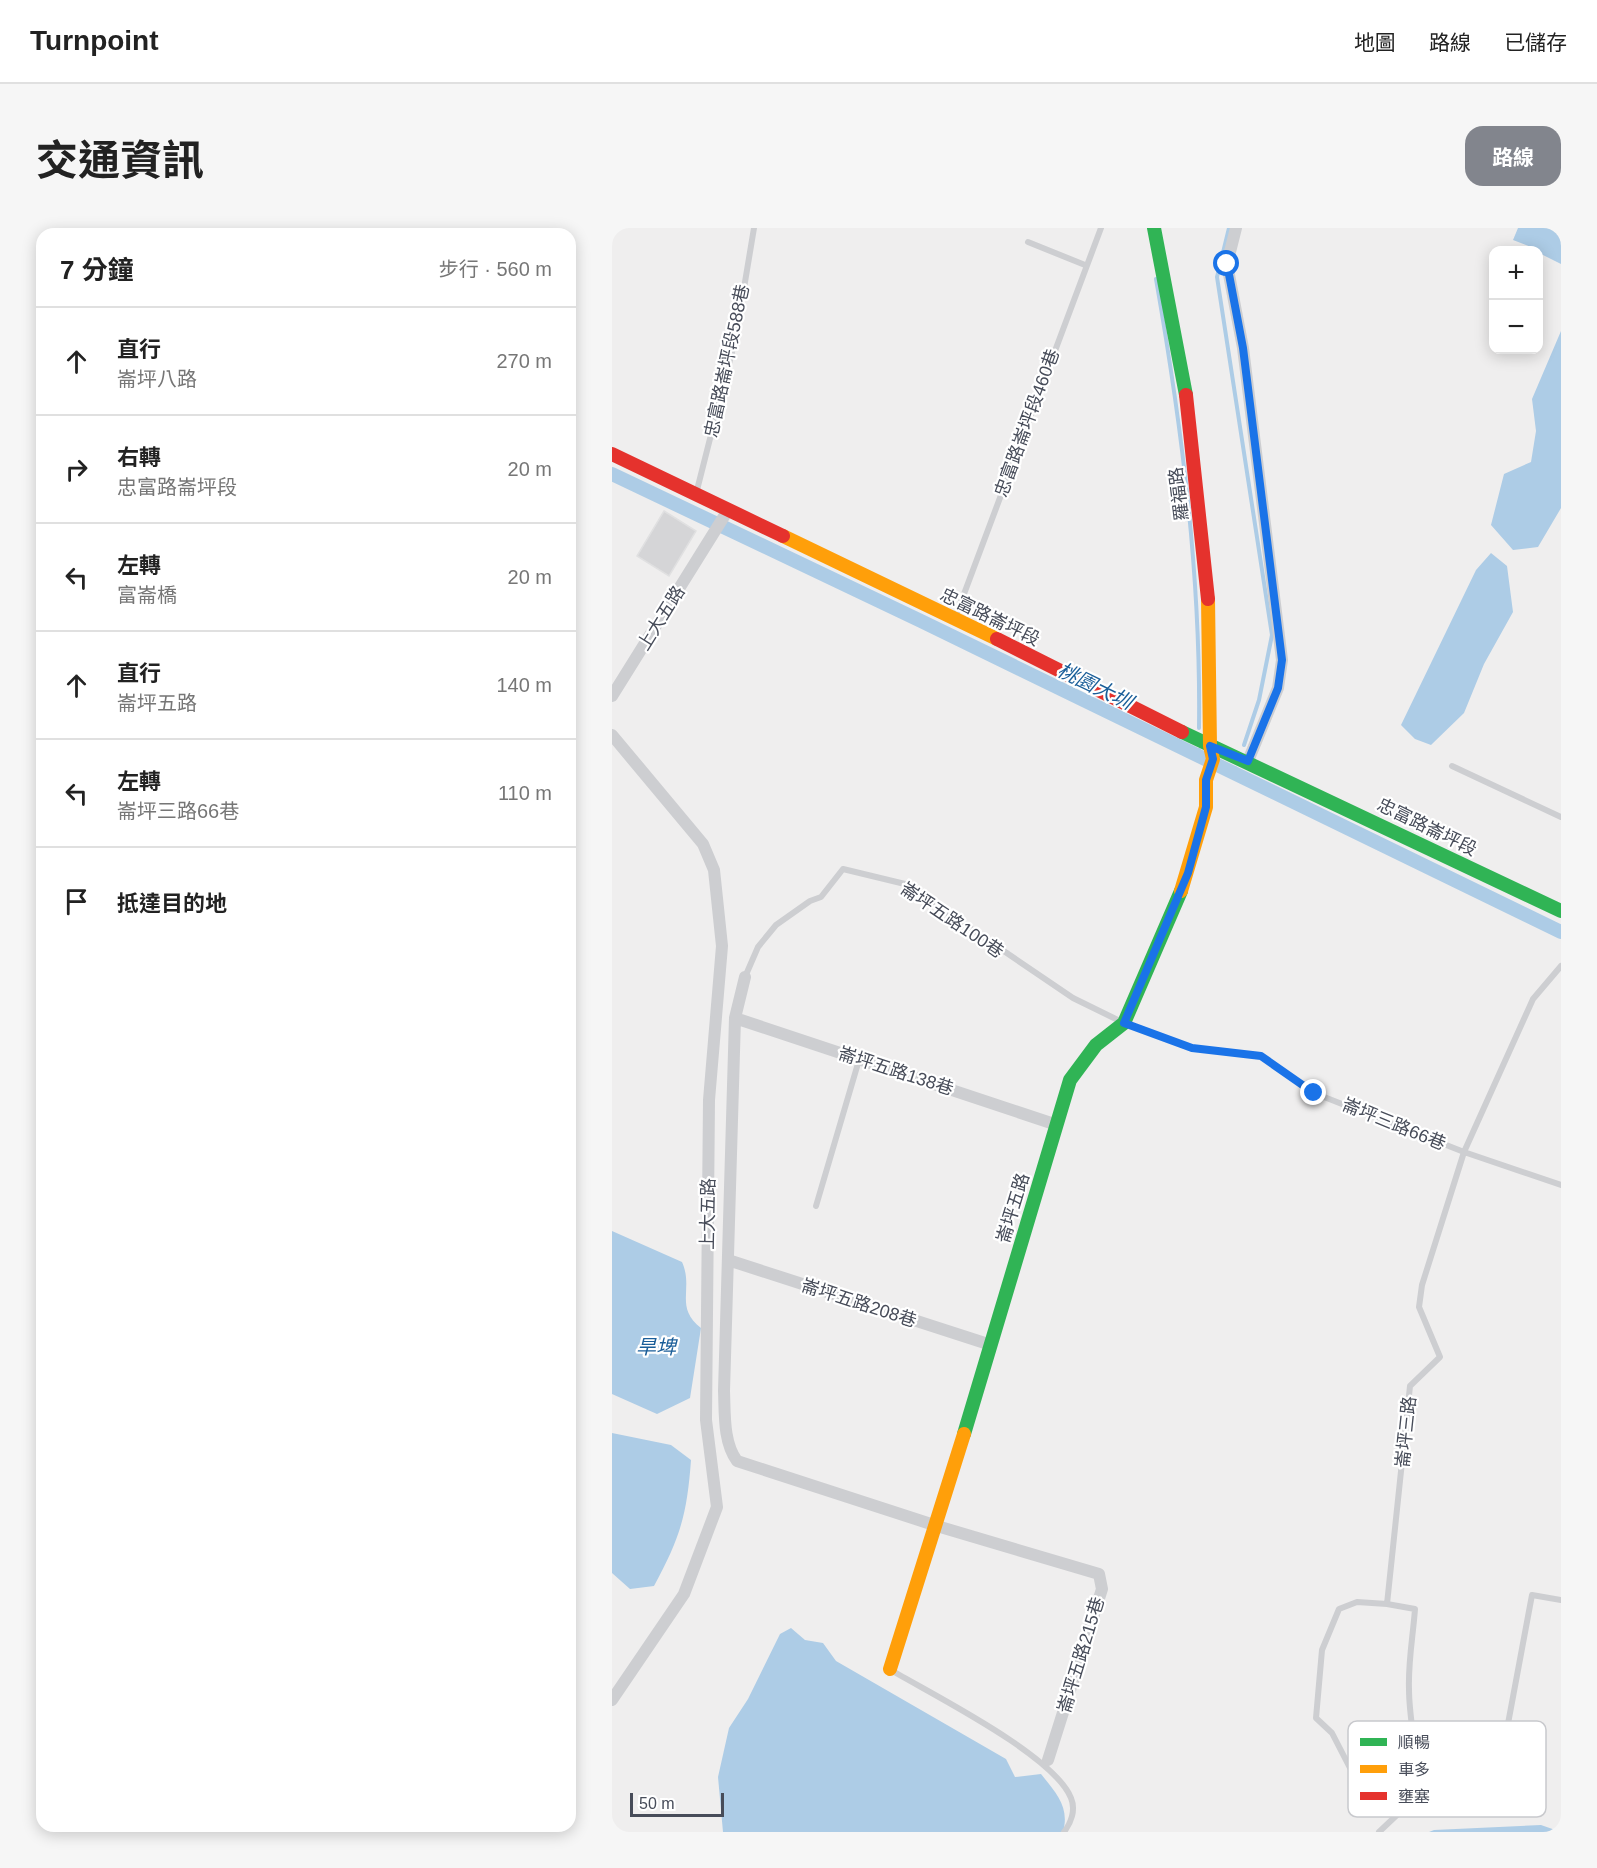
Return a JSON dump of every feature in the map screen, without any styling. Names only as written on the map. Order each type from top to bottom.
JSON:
[{"type":"street","name":"羅福路","points":[[1154,228],[1183,375],[1208,583],[1212,752],[1206,780]]},
{"type":"street","points":[[1236,228],[1227,264],[1243,348],[1282,660],[1278,688],[1248,761]]},
{"type":"street","name":"忠富路崙坪段","points":[[612,454],[696,494],[726,512],[955,618],[1212,752],[1248,761],[1561,911]]},
{"type":"street","name":"上大五路","points":[[612,696],[726,512]]},
{"type":"street","name":"上大五路","points":[[612,735],[703,844],[714,870],[722,946],[709,1100],[706,1420],[717,1508],[684,1594],[612,1700]]},
{"type":"street","name":"崙坪五路","points":[[890,1669],[937,1526],[1070,1080],[1096,1045],[1124,1023],[1188,873],[1206,807],[1206,780]]},
{"type":"street","points":[[745,977],[735,1018],[724,1391],[727,1438],[737,1461],[937,1526]]},
{"type":"street","name":"崙坪五路138巷","points":[[735,1018],[1057,1125]]},
{"type":"street","name":"崙坪五路208巷","points":[[728,1260],[991,1345]]},
{"type":"street","points":[[712,1456],[727,1438]]},
{"type":"street","name":"崙坪五路215巷","points":[[937,1526],[1099,1574],[1102,1589],[1048,1760]]},
{"type":"lane","name":"忠富路崙坪段588巷","points":[[696,494],[736,336],[754,228]]},
{"type":"lane","name":"忠富路崙坪段460巷","points":[[955,618],[1085,265],[1101,228]]},
{"type":"lane","points":[[1028,242],[1085,265]]},
{"type":"lane","points":[[1452,765],[1561,817]]},
{"type":"lane","name":"崙坪五路100巷","points":[[745,977],[758,947],[776,925],[810,901],[821,897],[843,869],[905,884],[1053,986],[1124,1023]]},
{"type":"lane","name":"崙坪三路","points":[[1388,1604],[1410,1386],[1440,1357],[1419,1307],[1422,1285],[1464,1152],[1533,999],[1561,966]]},
{"type":"lane","name":"崙坪三路66巷","points":[[1124,1023],[1192,1048],[1261,1056],[1314,1093],[1464,1152],[1561,1185]]},
{"type":"lane","points":[[816,1206],[860,1059]]},
{"type":"lane","points":[[1508,1721],[1532,1595],[1561,1600]]},
{"type":"lane","points":[[1348,1764],[1332,1733],[1316,1718],[1322,1650],[1339,1609],[1357,1602],[1415,1609],[1409,1690],[1413,1721]]},
{"type":"lane","points":[[890,1669],[1023,1749],[1055,1776],[1072,1799],[1072,1821],[1064,1832]]},
{"type":"lane","points":[[1378,1832],[1394,1817]]},
{"type":"water","points":[[1518,228],[1561,228],[1561,264],[1543,255],[1543,246],[1529,246],[1513,240]]},
{"type":"water","points":[[1561,331],[1561,508],[1538,547],[1513,550],[1491,525],[1504,474],[1531,462],[1536,431],[1532,399]]},
{"type":"water","points":[[1491,553],[1507,566],[1513,612],[1484,664],[1464,713],[1431,745],[1415,739],[1401,725],[1476,570]]},
{"type":"water","name":"旱埤","points":[[612,1231],[682,1262],[685,1272],[688,1313],[701,1328],[690,1398],[657,1414],[612,1394]]},
{"type":"water","points":[[612,1433],[671,1445],[691,1460],[681,1526],[654,1586],[630,1589],[612,1573]]},
{"type":"water","points":[[791,1628],[805,1640],[823,1643],[836,1661],[1006,1759],[1015,1777],[1041,1774],[1063,1808],[1065,1823],[1063,1832],[723,1832],[718,1777],[729,1728],[748,1699],[780,1634]]},
{"type":"water","points":[[1541,1825],[1561,1832],[1429,1832],[1434,1830]]},
{"type":"building","points":[[664,511],[696,531],[669,576],[637,556]]},
{"type":"waterway","points":[[1229,228],[1217,277],[1272,635],[1259,700],[1244,745]]},
{"type":"waterway","points":[[1156,279],[1174,391],[1188,503],[1197,615],[1199,728]]},
{"type":"waterway","name":"桃園大圳","points":[[612,474],[921,621],[1561,932]]},
{"type":"waterway","name":"桃園大圳","points":[[1199,750],[1200,758]]},
{"type":"waterway","name":"桃園大圳","points":[[1232,773],[1235,768]]},
{"type":"traffic: fast","points":[[1154,228],[1186,395]]},
{"type":"traffic: fast","points":[[1182,732],[1561,911]]},
{"type":"traffic: fast","points":[[964,1434],[1070,1080],[1096,1045],[1124,1023],[1181,891]]},
{"type":"traffic: slow","points":[[783,536],[997,639]]},
{"type":"traffic: slow","points":[[1181,891],[1206,807],[1206,780],[1213,759],[1210,746],[1208,599]]},
{"type":"traffic: slow","points":[[890,1669],[964,1434]]},
{"type":"traffic: jam","points":[[1186,395],[1208,599]]},
{"type":"traffic: jam","points":[[612,454],[783,536]]},
{"type":"traffic: jam","points":[[997,639],[1182,732]]},
{"type":"route","points":[[1227,264],[1243,348],[1282,660],[1278,688],[1248,761],[1210,746],[1213,759],[1206,780],[1206,807],[1188,873],[1124,1023],[1192,1048],[1261,1056],[1314,1093]]}]
